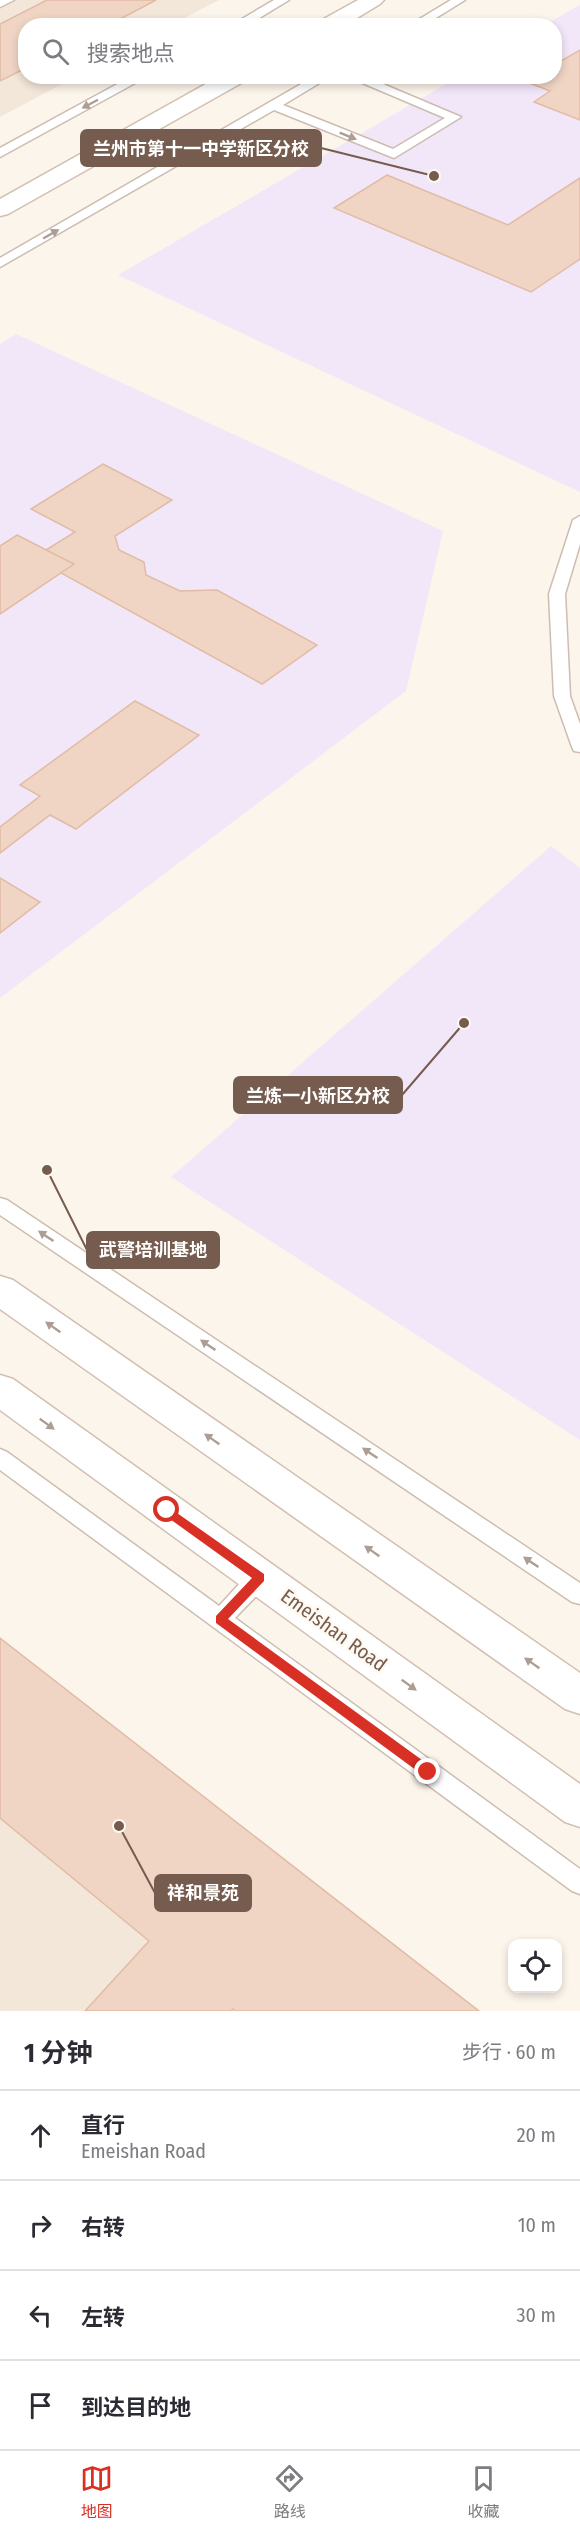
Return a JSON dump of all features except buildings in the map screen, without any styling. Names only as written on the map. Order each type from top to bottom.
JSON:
[{"type":"street","points":[[342,18],[373,0]]},
{"type":"street","points":[[0,209],[223,84]]},
{"type":"street","points":[[0,1290],[580,1696]]},
{"type":"street","name":"Emeishan Road","points":[[0,1390],[580,1808]]},
{"type":"lane","points":[[0,4],[8,0]]},
{"type":"lane","points":[[250,18],[283,0]]},
{"type":"lane","points":[[428,18],[459,0]]},
{"type":"lane","points":[[0,153],[127,84]]},
{"type":"lane","points":[[0,263],[312,84]]},
{"type":"lane","points":[[274,106],[394,154],[455,117],[372,84]]},
{"type":"lane","points":[[580,520],[557,594],[562,696],[580,747]]},
{"type":"lane","points":[[0,1205],[580,1595]]},
{"type":"lane","points":[[0,1458],[580,1883]]},
{"type":"lane","points":[[220,1619],[260,1577]]},
{"type":"shaded area","points":[[0,0],[219,0],[184,18],[18,18],[18,84],[62,84],[0,117]]},
{"type":"shaded area","points":[[580,5],[580,492],[118,275],[446,84],[562,84],[562,18],[557,18]]},
{"type":"shaded area","points":[[16,334],[443,531],[406,691],[0,998],[0,344]]},
{"type":"shaded area","points":[[551,846],[580,868],[580,1440],[171,1177]]},
{"type":"shaded area","points":[[0,1640],[474,2011],[0,2011]]},
{"type":"place","name":"兰州市第十一中学新区分校","points":[[434,176]]},
{"type":"place","name":"兰炼一小新区分校","points":[[464,1023]]},
{"type":"place","name":"武警培训基地","points":[[47,1170]]},
{"type":"place","name":"祥和景苑","points":[[119,1826]]},
{"type":"route","points":[[167,1510],[260,1577],[220,1619],[428,1772]]}]
